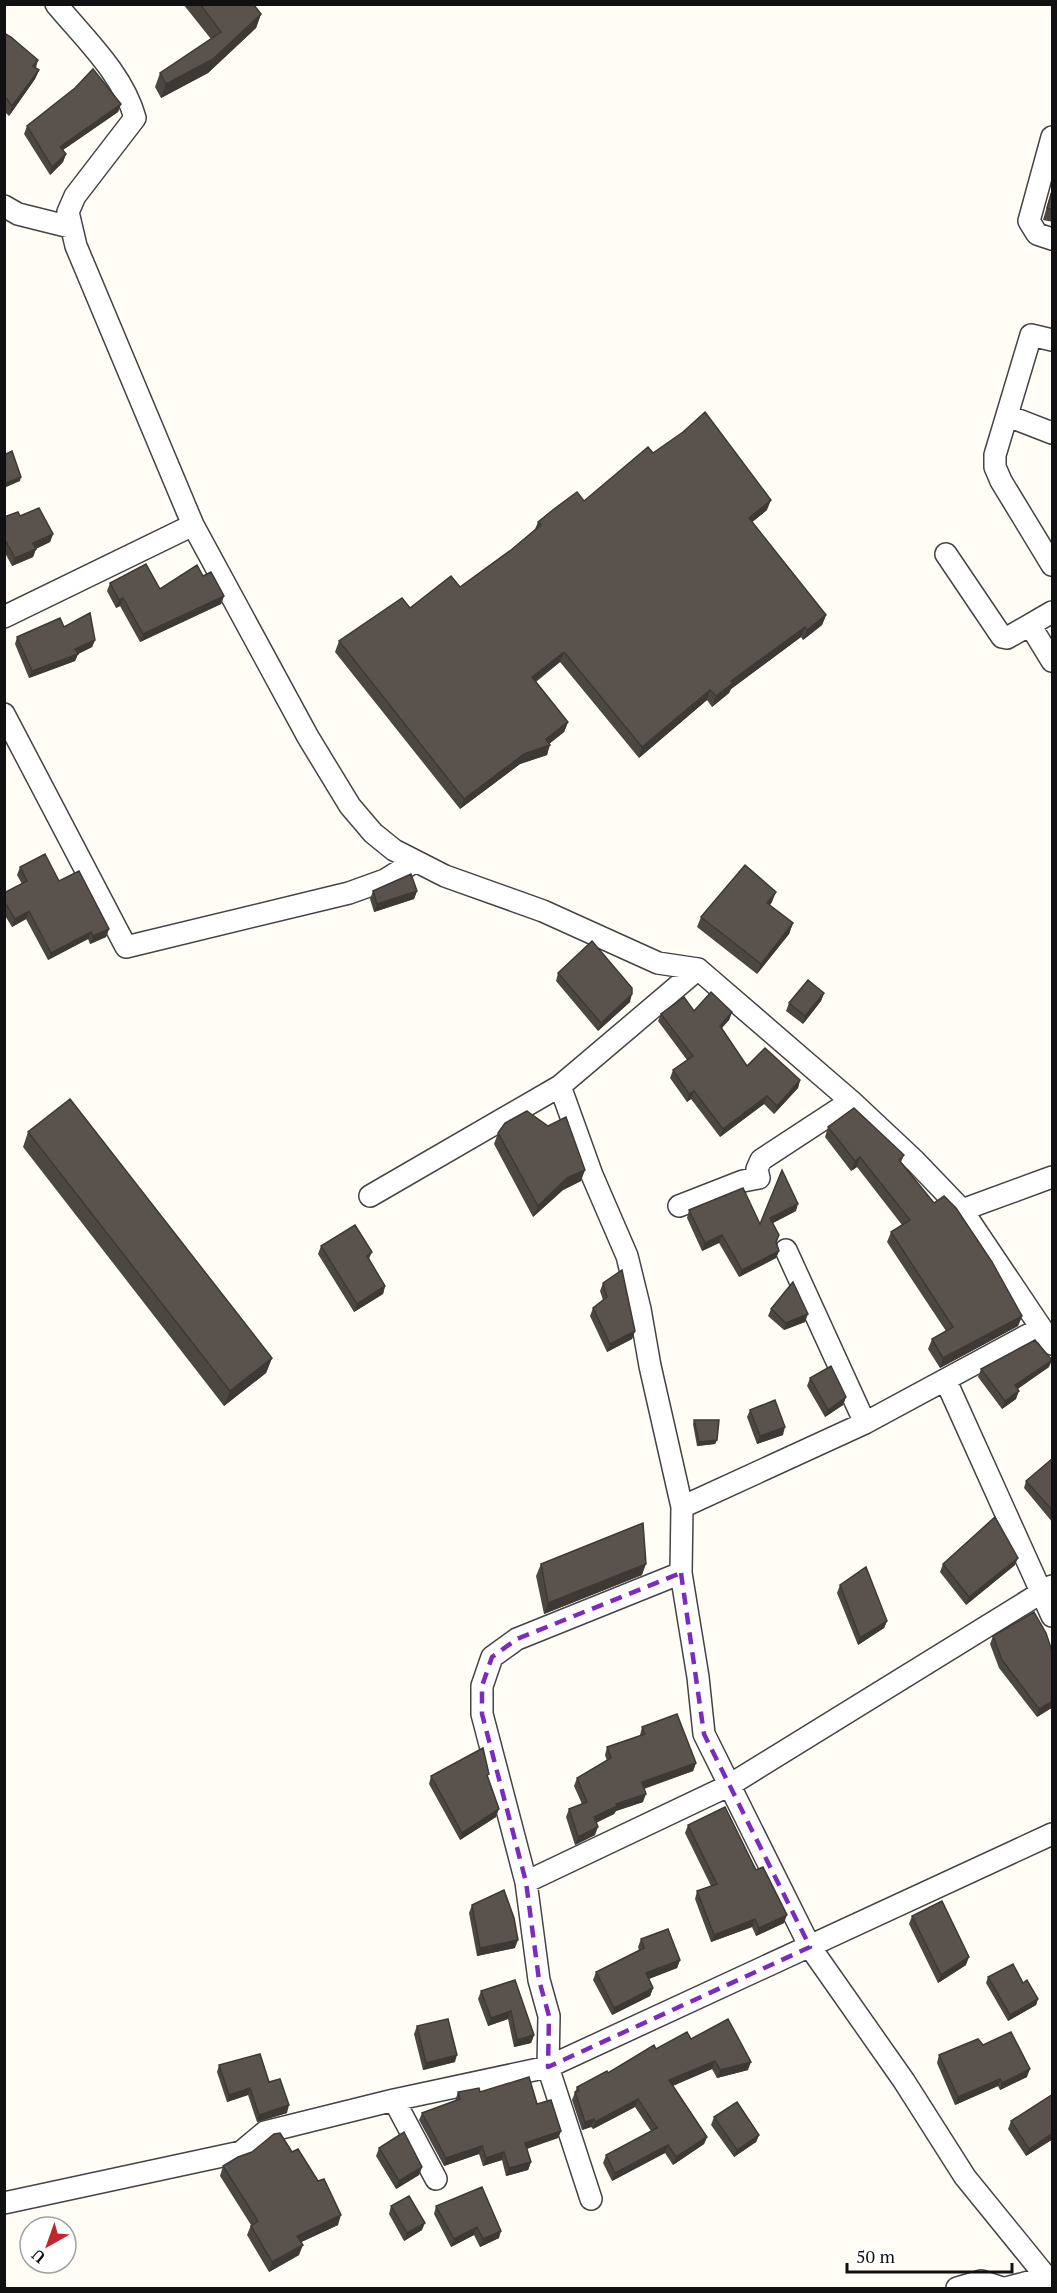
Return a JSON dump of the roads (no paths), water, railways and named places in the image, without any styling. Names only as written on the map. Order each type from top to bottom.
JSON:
[{"type":"street","points":[[56,4],[116,78],[126,94],[135,118],[75,196],[68,212],[70,227],[193,525],[308,737],[350,806],[373,833],[414,862],[543,911],[657,963],[698,969],[851,1101],[915,1161],[962,1210],[1047,1336],[946,1381],[865,1423],[682,1507]]},
{"type":"street","points":[[1051,146],[1029,221],[1038,234],[1053,239]]},
{"type":"street","points":[[4,206],[18,214],[70,227]]},
{"type":"street","points":[[1053,340],[1031,335],[995,455],[995,467],[1053,565]]},
{"type":"street","points":[[1008,416],[1053,433]]},
{"type":"street","points":[[4,616],[193,525]]},
{"type":"street","points":[[946,554],[1002,637],[1007,638],[1053,612]]},
{"type":"street","points":[[1029,626],[1053,661]]},
{"type":"street","points":[[4,714],[126,947],[349,893],[385,880],[414,862]]},
{"type":"street","points":[[370,1196],[560,1086],[698,969]]},
{"type":"street","points":[[560,1086],[592,1175],[627,1256],[682,1507],[681,1572],[698,1677],[704,1734],[810,1947],[904,2081],[965,2177],[1050,2281],[1004,2289],[981,2281],[957,2289]]},
{"type":"street","points":[[679,1206],[759,1178],[757,1169],[761,1160],[851,1101]]},
{"type":"street","points":[[962,1210],[1053,1177]]},
{"type":"street","points":[[786,1250],[865,1423]]},
{"type":"street","points":[[946,1381],[1047,1590],[1053,1616]]},
{"type":"street","points":[[591,2199],[548,2067],[549,2016],[539,1980],[526,1882],[482,1714],[482,1686],[492,1657],[517,1639],[681,1572]]},
{"type":"street","points":[[526,1882],[728,1786],[1047,1590]]},
{"type":"street","points":[[4,2203],[241,2152],[265,2132],[394,2100],[548,2067],[1053,1834]]},
{"type":"street","points":[[394,2100],[436,2179]]}]
